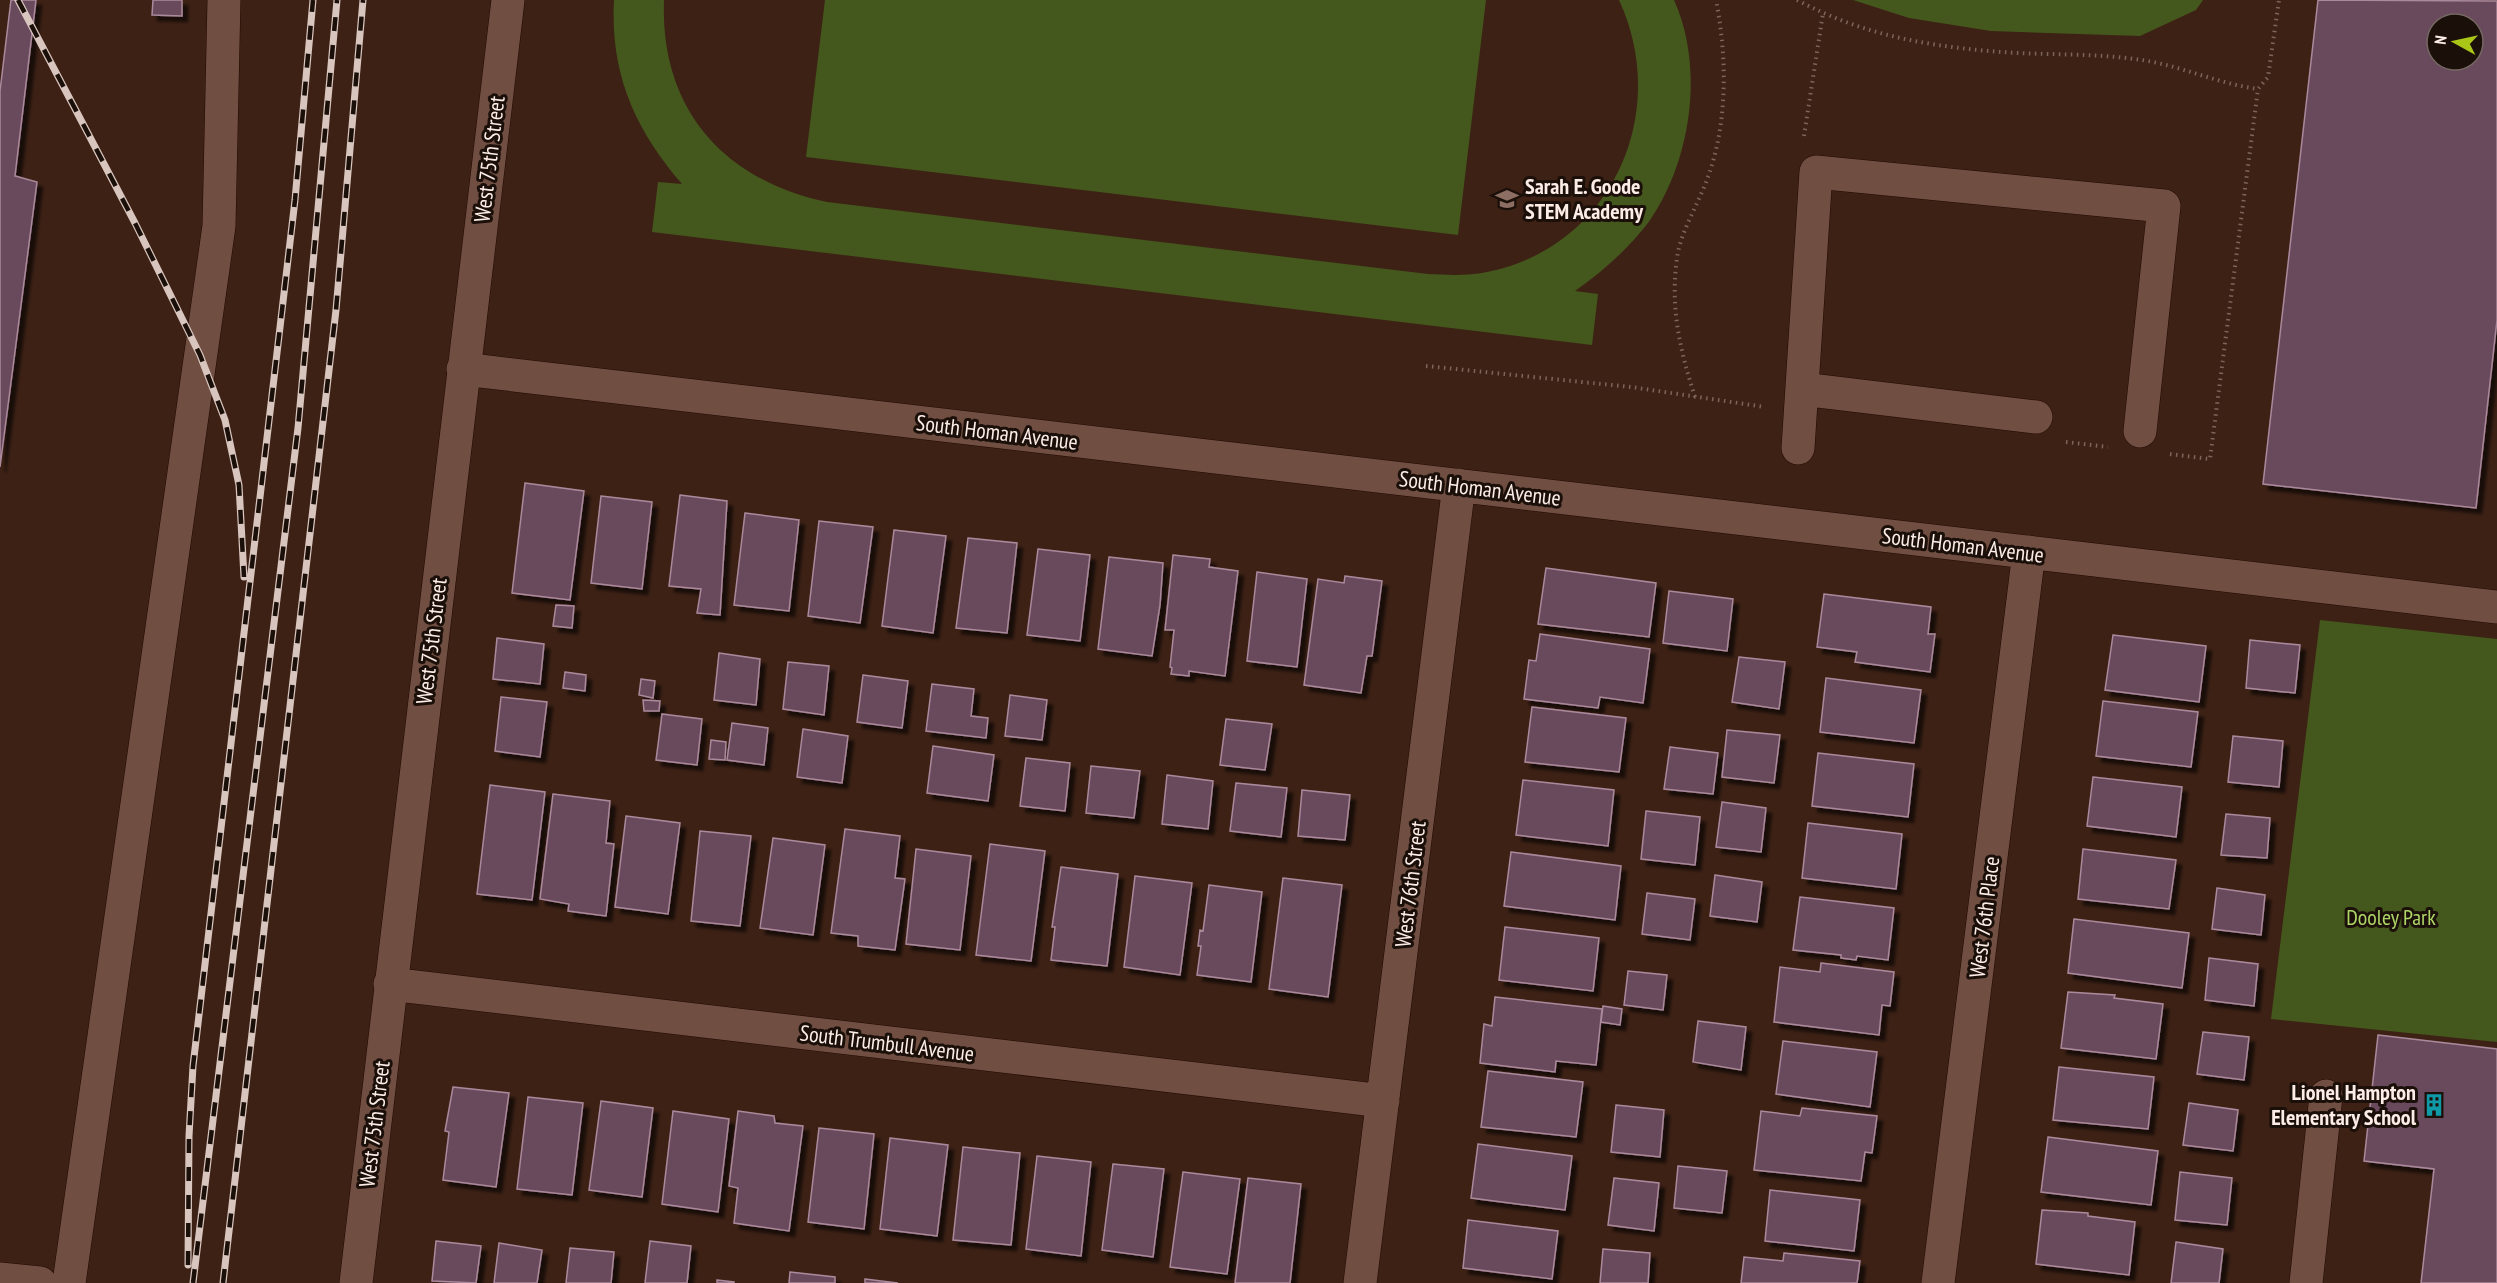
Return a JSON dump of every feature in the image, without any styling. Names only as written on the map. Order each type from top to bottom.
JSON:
[{"type":"street","points":[[69,1283],[219,226],[224,0]]},
{"type":"street","name":"West 75th Street","points":[[356,1283],[508,0]]},
{"type":"street","points":[[1798,448],[1816,172],[2164,206],[2140,431]]},
{"type":"street","name":"South Homan Avenue","points":[[463,369],[2497,607]]},
{"type":"street","points":[[1802,389],[2036,417]]},
{"type":"street","name":"West 76th Street","points":[[1360,1283],[1459,485]]},
{"type":"street","name":"West 76th Place","points":[[1938,1283],[2029,552]]},
{"type":"street","name":"South Trumbull Avenue","points":[[390,984],[1383,1101]]},
{"type":"street","points":[[2306,1283],[2326,1096]]},
{"type":"street","points":[[0,1279],[40,1283]]},
{"type":"path","points":[[1695,397],[1681,353],[1675,321],[1674,291],[1677,255],[1709,175],[1720,123],[1724,54],[1716,0]]},
{"type":"path","points":[[1797,0],[1845,24],[1911,42],[1990,51],[2062,53],[2149,61],[2232,85],[2258,89]]},
{"type":"path","points":[[2165,454],[2210,459],[2258,89],[2268,77],[2279,0]]},
{"type":"path","points":[[1804,137],[1823,13]]},
{"type":"path","points":[[1426,366],[1630,387],[1775,409]]},
{"type":"path","points":[[2066,442],[2110,447]]},
{"type":"green space","points":[[614,0],[664,0],[666,39],[673,74],[686,106],[705,133],[729,157],[757,176],[790,191],[827,202],[1428,274],[1458,275],[1487,272],[1531,258],[1568,235],[1598,204],[1620,169],[1633,129],[1638,86],[1633,43],[1619,0],[1674,0],[1684,27],[1689,55],[1691,85],[1689,114],[1675,172],[1663,199],[1648,223],[1614,260],[1575,291],[1598,294],[1592,345],[652,232],[658,182],[682,184],[651,142],[629,99],[616,52]]},
{"type":"green space","points":[[825,0],[1486,0],[1458,235],[806,157]]},
{"type":"green space","points":[[1853,0],[2203,0],[2196,10],[2140,36],[1991,31],[1909,18]]},
{"type":"green space","name":"Dooley Park","points":[[2320,620],[2497,639],[2497,1042],[2271,1019]]},
{"type":"building","points":[[11,0],[36,0],[15,176],[37,182],[0,467],[0,91]]},
{"type":"building","points":[[153,0],[182,0],[182,16],[152,15]]},
{"type":"building","points":[[2318,0],[2497,1],[2497,320],[2476,508],[2263,484]]},
{"type":"building","points":[[525,483],[584,491],[570,600],[512,593]]},
{"type":"building","points":[[680,495],[727,501],[720,615],[697,613],[701,589],[669,586]]},
{"type":"building","points":[[601,496],[652,502],[642,589],[591,583]]},
{"type":"building","points":[[745,513],[799,520],[789,611],[734,605]]},
{"type":"building","points":[[819,521],[873,527],[860,623],[808,616]]},
{"type":"building","points":[[894,530],[946,536],[933,633],[882,626]]},
{"type":"building","points":[[968,538],[1017,543],[1007,633],[956,628]]},
{"type":"building","points":[[1038,549],[1090,555],[1080,641],[1027,635]]},
{"type":"building","points":[[1173,555],[1210,559],[1209,567],[1238,571],[1225,676],[1189,671],[1189,676],[1171,674],[1174,630],[1165,630]]},
{"type":"building","points":[[1109,557],[1163,563],[1160,605],[1152,656],[1098,649]]},
{"type":"building","points":[[1546,568],[1656,583],[1649,637],[1538,624]]},
{"type":"building","points":[[1257,572],[1307,579],[1297,667],[1247,661]]},
{"type":"building","points":[[1345,576],[1382,581],[1372,656],[1367,656],[1361,693],[1304,685],[1318,579],[1344,583]]},
{"type":"building","points":[[1669,591],[1733,599],[1727,651],[1663,643]]},
{"type":"building","points":[[1824,594],[1931,607],[1928,634],[1935,634],[1930,672],[1855,662],[1857,652],[1817,647]]},
{"type":"building","points":[[556,605],[574,606],[572,628],[553,626]]},
{"type":"building","points":[[1540,634],[1650,649],[1643,703],[1600,697],[1598,708],[1524,699],[1529,660],[1536,661]]},
{"type":"building","points":[[2113,635],[2206,646],[2199,702],[2105,690]]},
{"type":"building","points":[[497,638],[544,644],[540,684],[493,679]]},
{"type":"building","points":[[2250,640],[2300,645],[2295,693],[2246,688]]},
{"type":"building","points":[[719,653],[760,659],[756,705],[714,700]]},
{"type":"building","points":[[1739,657],[1785,662],[1779,709],[1732,702]]},
{"type":"building","points":[[788,662],[829,666],[824,715],[783,709]]},
{"type":"building","points":[[565,672],[586,675],[585,691],[563,688]]},
{"type":"building","points":[[863,675],[908,681],[902,728],[857,722]]},
{"type":"building","points":[[1826,678],[1921,690],[1914,743],[1820,732]]},
{"type":"building","points":[[641,679],[655,681],[653,698],[639,695]]},
{"type":"building","points":[[932,684],[974,689],[971,716],[988,718],[986,738],[926,731]]},
{"type":"building","points":[[1010,695],[1047,700],[1042,740],[1005,736]]},
{"type":"building","points":[[501,697],[547,702],[540,757],[495,751]]},
{"type":"building","points":[[643,700],[660,701],[659,711],[644,711]]},
{"type":"building","points":[[2103,701],[2198,712],[2191,767],[2096,756]]},
{"type":"building","points":[[1532,707],[1626,718],[1619,772],[1525,762]]},
{"type":"building","points":[[662,714],[702,719],[697,765],[656,760]]},
{"type":"building","points":[[1226,719],[1272,724],[1265,770],[1220,765]]},
{"type":"building","points":[[732,723],[768,728],[764,765],[727,760]]},
{"type":"building","points":[[803,729],[848,736],[842,783],[797,777]]},
{"type":"building","points":[[1727,730],[1780,735],[1774,783],[1722,777]]},
{"type":"building","points":[[2233,736],[2283,741],[2279,787],[2228,782]]},
{"type":"building","points":[[711,740],[726,742],[725,760],[709,759]]},
{"type":"building","points":[[933,746],[994,755],[988,801],[927,793]]},
{"type":"building","points":[[1670,747],[1718,753],[1713,794],[1664,789]]},
{"type":"building","points":[[1818,753],[1914,764],[1908,817],[1812,806]]},
{"type":"building","points":[[1026,758],[1070,763],[1065,811],[1020,806]]},
{"type":"building","points":[[1091,766],[1140,771],[1134,818],[1086,813]]},
{"type":"building","points":[[1167,775],[1213,781],[1208,829],[1162,824]]},
{"type":"building","points":[[2093,777],[2182,787],[2176,837],[2087,826]]},
{"type":"building","points":[[1523,780],[1614,790],[1608,846],[1516,835]]},
{"type":"building","points":[[1236,783],[1287,788],[1281,837],[1230,831]]},
{"type":"building","points":[[490,785],[545,792],[532,900],[477,894]]},
{"type":"building","points":[[1302,790],[1350,795],[1345,840],[1298,836]]},
{"type":"building","points":[[553,794],[610,801],[606,843],[614,844],[606,916],[568,911],[569,904],[540,899]]},
{"type":"building","points":[[1722,802],[1766,808],[1761,852],[1716,847]]},
{"type":"building","points":[[1646,811],[1700,817],[1695,865],[1641,859]]},
{"type":"building","points":[[2226,814],[2270,818],[2267,858],[2221,855]]},
{"type":"building","points":[[626,816],[680,823],[668,914],[615,907]]},
{"type":"building","points":[[1808,823],[1902,834],[1896,889],[1802,878]]},
{"type":"building","points":[[845,829],[900,836],[895,878],[905,879],[895,950],[858,946],[858,936],[831,933]]},
{"type":"building","points":[[700,831],[751,836],[740,926],[691,921]]},
{"type":"building","points":[[773,838],[825,845],[813,935],[760,928]]},
{"type":"building","points":[[990,844],[1045,851],[1031,961],[976,955]]},
{"type":"building","points":[[916,849],[971,856],[960,950],[906,944]]},
{"type":"building","points":[[2083,849],[2176,860],[2169,909],[2078,899]]},
{"type":"building","points":[[1511,852],[1621,866],[1615,920],[1504,906]]},
{"type":"building","points":[[1061,867],[1118,874],[1107,966],[1051,960],[1055,927],[1052,927]]},
{"type":"building","points":[[1715,875],[1762,882],[1757,922],[1710,916]]},
{"type":"building","points":[[1135,876],[1192,883],[1180,975],[1124,967]]},
{"type":"building","points":[[1283,878],[1342,885],[1328,997],[1269,989]]},
{"type":"building","points":[[1209,885],[1262,892],[1251,982],[1197,975],[1201,946],[1198,946],[1200,930],[1203,931]]},
{"type":"building","points":[[2217,888],[2265,895],[2261,935],[2212,929]]},
{"type":"building","points":[[1647,893],[1695,899],[1690,940],[1642,934]]},
{"type":"building","points":[[1800,897],[1894,908],[1888,960],[1857,956],[1856,960],[1841,958],[1841,955],[1793,950]]},
{"type":"building","points":[[2074,919],[2189,933],[2182,988],[2068,973]]},
{"type":"building","points":[[1505,927],[1599,938],[1593,991],[1499,980]]},
{"type":"building","points":[[2209,958],[2258,964],[2254,1006],[2205,1000]]},
{"type":"building","points":[[1821,963],[1894,972],[1890,1006],[1882,1005],[1879,1035],[1774,1022],[1780,967],[1820,972]]},
{"type":"building","points":[[1628,971],[1667,975],[1663,1010],[1624,1005]]},
{"type":"building","points":[[2068,992],[2115,995],[2114,998],[2163,1004],[2156,1059],[2061,1048]]},
{"type":"building","points":[[1495,997],[1602,1009],[1596,1065],[1556,1061],[1555,1072],[1480,1063],[1484,1024],[1492,1026]]},
{"type":"building","points":[[1603,1006],[1622,1009],[1620,1025],[1601,1022]]},
{"type":"building","points":[[1698,1021],[1746,1027],[1741,1070],[1693,1062]]},
{"type":"building","points":[[2203,1032],[2249,1037],[2244,1080],[2197,1074]]},
{"type":"building","name":"Lionel Hampton Elementary School","points":[[2378,1035],[2497,1049],[2497,1283],[2421,1283],[2434,1169],[2364,1161]]},
{"type":"building","points":[[1783,1041],[1877,1052],[1870,1107],[1776,1094]]},
{"type":"building","points":[[2059,1067],[2154,1077],[2148,1129],[2053,1120]]},
{"type":"building","points":[[1488,1071],[1583,1082],[1576,1137],[1481,1127]]},
{"type":"building","points":[[453,1087],[509,1093],[496,1187],[443,1180],[449,1132],[445,1131]]},
{"type":"building","points":[[528,1097],[583,1103],[572,1195],[517,1189]]},
{"type":"building","points":[[601,1101],[653,1108],[642,1197],[589,1190]]},
{"type":"building","points":[[2189,1103],[2238,1110],[2233,1151],[2183,1145]]},
{"type":"building","points":[[1616,1105],[1664,1110],[1660,1157],[1611,1152]]},
{"type":"building","points":[[1802,1108],[1877,1116],[1872,1153],[1865,1152],[1861,1181],[1754,1170],[1761,1111],[1800,1116]]},
{"type":"building","points":[[673,1111],[729,1119],[718,1212],[662,1204]]},
{"type":"building","points":[[738,1111],[774,1116],[775,1123],[803,1126],[789,1231],[734,1223],[738,1188],[729,1186]]},
{"type":"building","points":[[819,1128],[874,1134],[864,1229],[808,1222]]},
{"type":"building","points":[[2048,1137],[2158,1151],[2151,1205],[2041,1192]]},
{"type":"building","points":[[890,1138],[948,1145],[937,1236],[880,1229]]},
{"type":"building","points":[[1478,1144],[1572,1156],[1565,1210],[1471,1198]]},
{"type":"building","points":[[963,1147],[1020,1153],[1011,1245],[953,1240]]},
{"type":"building","points":[[1037,1156],[1091,1162],[1081,1256],[1026,1249]]},
{"type":"building","points":[[1113,1164],[1164,1169],[1153,1257],[1102,1250]]},
{"type":"building","points":[[1678,1166],[1727,1171],[1722,1213],[1674,1208]]},
{"type":"building","points":[[1183,1172],[1240,1179],[1227,1274],[1170,1267]]},
{"type":"building","points":[[2180,1172],[2232,1178],[2227,1225],[2175,1220]]},
{"type":"building","points":[[1248,1178],[1301,1184],[1290,1283],[1235,1283]]},
{"type":"building","points":[[1614,1178],[1659,1183],[1654,1231],[1608,1225]]},
{"type":"building","points":[[1770,1190],[1860,1200],[1854,1251],[1765,1241]]},
{"type":"building","points":[[2042,1210],[2088,1213],[2088,1216],[2135,1222],[2129,1275],[2036,1264]]},
{"type":"building","points":[[1468,1220],[1558,1231],[1552,1279],[1463,1268]]},
{"type":"building","points":[[436,1241],[481,1246],[476,1283],[432,1281]]},
{"type":"building","points":[[650,1241],[691,1246],[687,1283],[645,1283]]},
{"type":"building","points":[[2176,1242],[2223,1249],[2219,1283],[2171,1283]]},
{"type":"building","points":[[499,1243],[542,1250],[537,1283],[494,1283]]},
{"type":"building","points":[[570,1248],[614,1252],[611,1283],[566,1283]]},
{"type":"building","points":[[1603,1249],[1650,1253],[1648,1283],[1600,1283]]},
{"type":"building","points":[[1784,1253],[1860,1261],[1857,1283],[1741,1283],[1744,1257],[1783,1261]]},
{"type":"building","points":[[790,1272],[835,1277],[835,1283],[789,1283]]},
{"type":"building","points":[[865,1279],[898,1283],[865,1283]]},
{"type":"building","points":[[717,1280],[734,1282],[734,1283],[717,1283]]},
{"type":"railway","points":[[18,0],[135,223],[200,355],[225,420],[239,485],[244,577]]},
{"type":"railway","points":[[188,1265],[189,1136],[193,1066],[295,200],[313,0]]},
{"type":"railway","points":[[193,1283],[298,428],[337,0]]},
{"type":"railway","points":[[223,1283],[336,310],[363,0]]},
{"type":"place","name":"Sarah E. Goode STEM Academy","points":[[1507,199]]},
{"type":"place","name":"Lionel Hampton Elementary School","points":[[2434,1105]]}]
